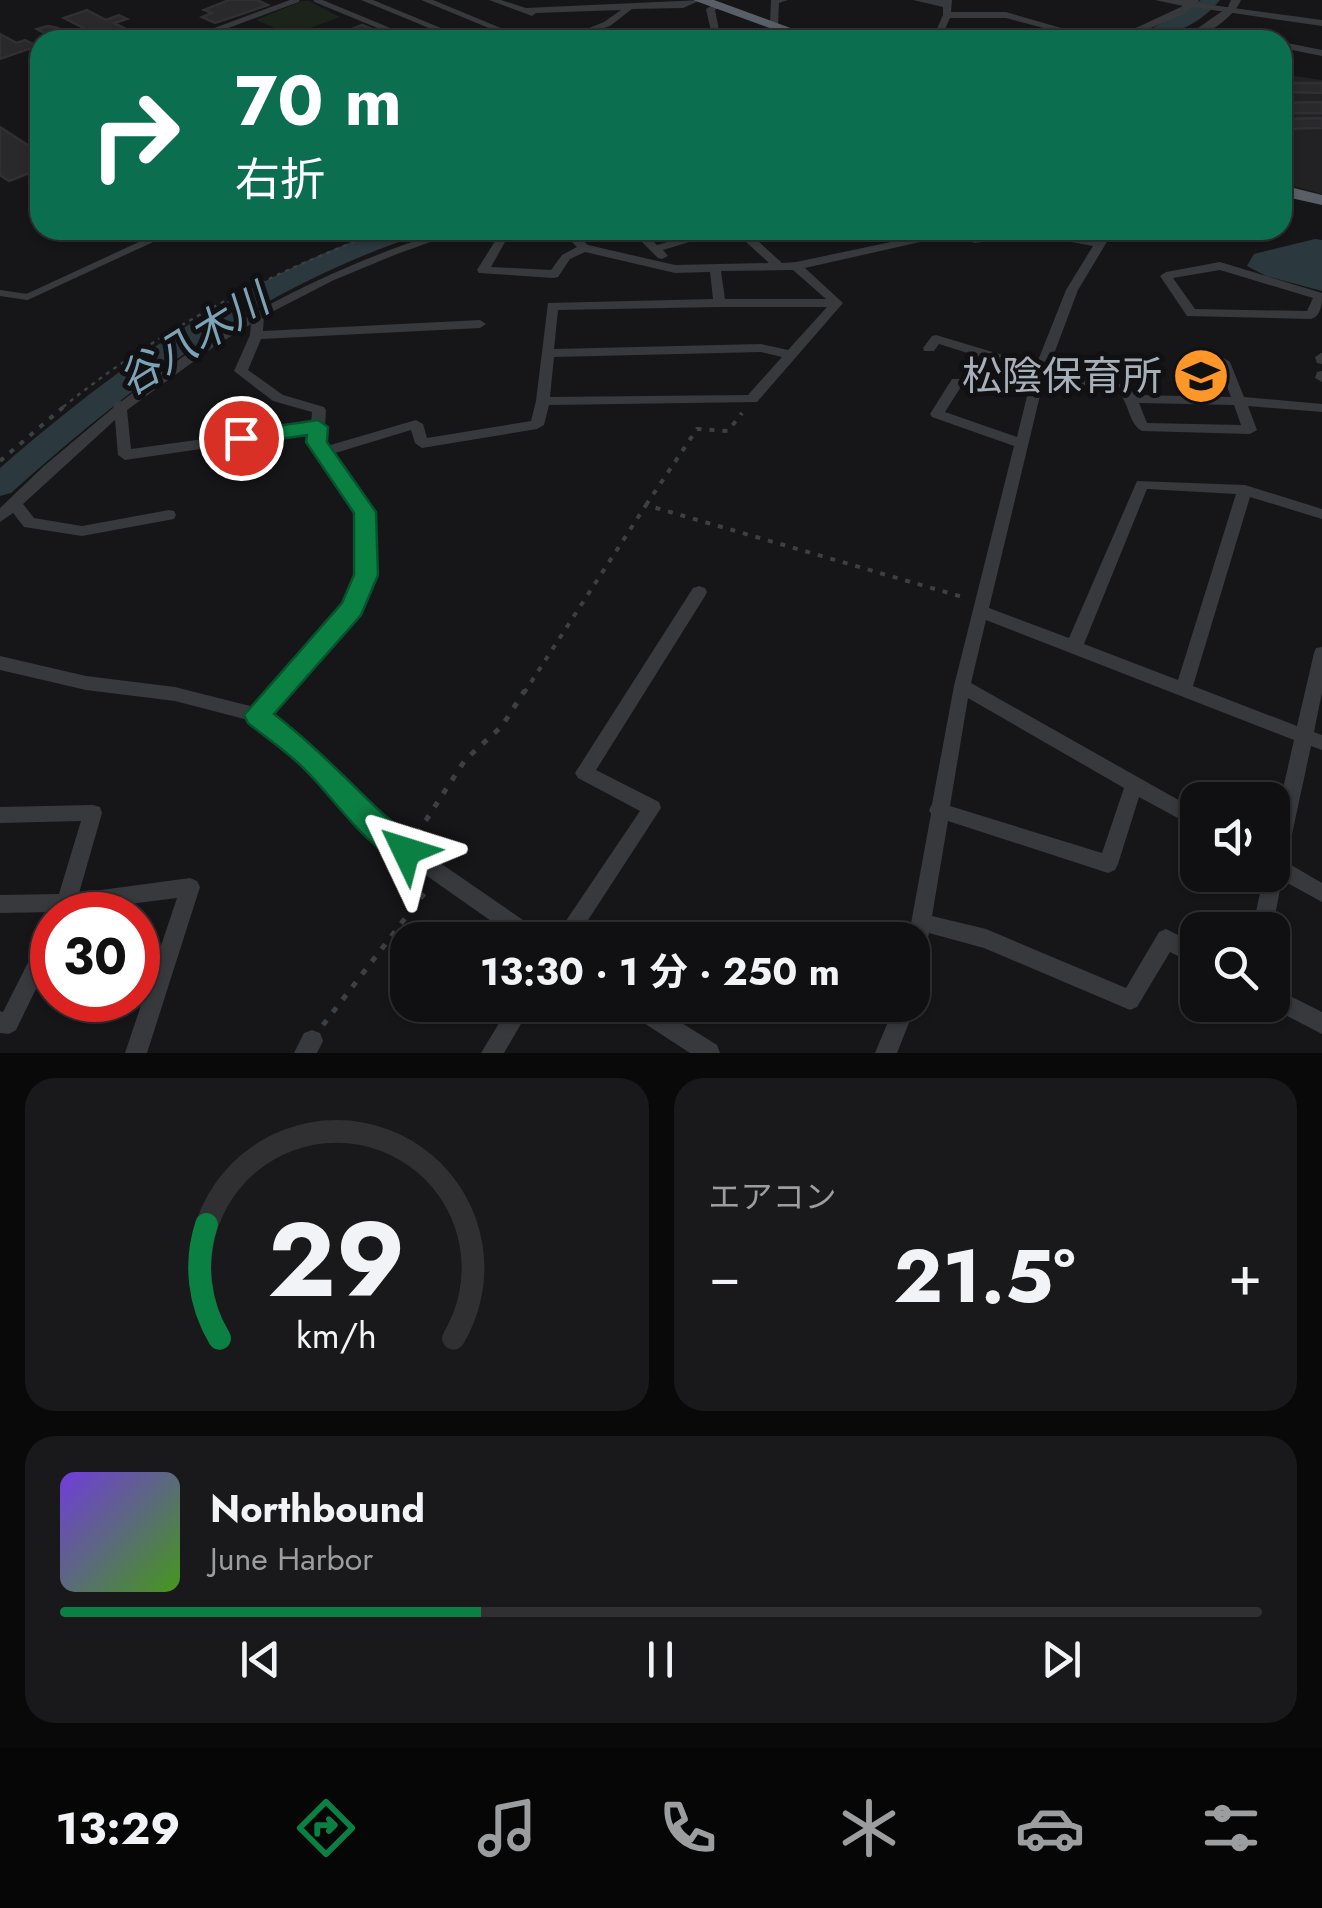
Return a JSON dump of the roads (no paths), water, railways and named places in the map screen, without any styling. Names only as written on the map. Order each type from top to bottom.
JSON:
[{"type":"highway","points":[[698,0],[788,30]]},
{"type":"highway","points":[[1292,192],[1322,200]]},
{"type":"street","points":[[365,0],[441,30]]},
{"type":"street","points":[[425,0],[501,30]]},
{"type":"street","points":[[493,0],[522,10]]},
{"type":"street","points":[[478,21],[522,10],[683,5],[698,0]]},
{"type":"street","points":[[776,30],[780,27],[775,1],[784,0]]},
{"type":"street","points":[[917,0],[1061,30]]},
{"type":"street","points":[[1159,0],[1218,7],[1234,4],[1322,23]]},
{"type":"street","points":[[1138,30],[1181,12],[1193,2]]},
{"type":"street","points":[[1203,30],[1234,4]]},
{"type":"street","points":[[715,30],[710,9],[718,6]]},
{"type":"street","points":[[940,30],[948,6]]},
{"type":"street","points":[[591,30],[608,24],[630,7]]},
{"type":"street","points":[[1292,47],[1322,52]]},
{"type":"street","points":[[0,517],[120,406],[232,326],[420,240]]},
{"type":"street","points":[[501,240],[483,270],[554,274],[566,257],[584,248]]},
{"type":"street","points":[[576,240],[584,248],[676,269],[796,266],[916,240]]},
{"type":"street","points":[[646,240],[676,269]]},
{"type":"street","points":[[655,249],[687,240]]},
{"type":"street","points":[[750,240],[779,266]]},
{"type":"street","points":[[921,922],[962,686],[1038,378],[1072,290],[1102,240]]},
{"type":"street","points":[[796,266],[837,302]]},
{"type":"street","points":[[1220,266],[1321,297],[1311,316],[1191,313],[1166,276],[1220,266]]},
{"type":"street","points":[[714,268],[719,303]]},
{"type":"street","points":[[323,452],[416,424],[422,443],[537,425],[544,401],[552,306],[837,302]]},
{"type":"street","points":[[544,401],[752,398],[837,302]]},
{"type":"street","points":[[257,715],[352,608],[366,575],[365,512],[317,442],[319,410],[278,398],[241,371],[256,335],[258,314]]},
{"type":"street","points":[[256,335],[480,324]]},
{"type":"street","points":[[928,348],[936,339],[1011,362],[1022,374],[1118,386],[1127,390],[1142,427],[1250,430],[1224,362]]},
{"type":"street","points":[[548,353],[761,348],[793,355]]},
{"type":"street","points":[[957,382],[936,414],[1023,444]]},
{"type":"street","points":[[1130,399],[1239,401],[1322,408]]},
{"type":"street","points":[[120,406],[125,455],[318,427]]},
{"type":"street","points":[[1074,647],[1142,484],[1245,490],[1322,514]]},
{"type":"street","points":[[1184,689],[1245,490]]},
{"type":"street","points":[[14,503],[29,524],[82,531],[169,515]]},
{"type":"street","points":[[575,922],[652,808],[584,773],[699,592]]},
{"type":"street","points":[[982,607],[1074,647],[1313,739]]},
{"type":"street","points":[[1290,813],[1313,739],[1322,653]]},
{"type":"street","points":[[0,663],[86,683],[175,694],[257,715],[308,755],[406,851],[510,922]]},
{"type":"street","points":[[962,686],[1180,811]]},
{"type":"street","points":[[938,810],[1108,864],[1134,785]]},
{"type":"street","points":[[0,815],[93,814],[71,892]]},
{"type":"street","points":[[1290,874],[1322,893]]},
{"type":"street","points":[[160,892],[190,887],[160,979]]},
{"type":"street","points":[[0,904],[30,906]]},
{"type":"street","points":[[930,924],[986,938],[1130,1000],[1166,939],[1180,946]]},
{"type":"street","points":[[0,1022],[9,1023],[30,981]]},
{"type":"street","points":[[1290,1006],[1322,1024]]},
{"type":"street","points":[[136,1053],[146,1022]]},
{"type":"street","points":[[492,1053],[511,1022]]},
{"type":"street","points":[[661,1022],[709,1053]]},
{"type":"street","points":[[886,1053],[899,1022]]},
{"type":"lane","points":[[216,30],[297,0]]},
{"type":"lane","points":[[316,0],[389,30]]},
{"type":"lane","points":[[0,293],[27,298],[150,240]]},
{"type":"waterway","name":"谷八木川","points":[[1162,30],[1199,12],[1211,0]]},
{"type":"waterway","name":"谷八木川","points":[[0,485],[97,401],[216,319],[291,277],[378,240]]},
{"type":"place","name":"松陰保育所","points":[[1201,376]]}]
